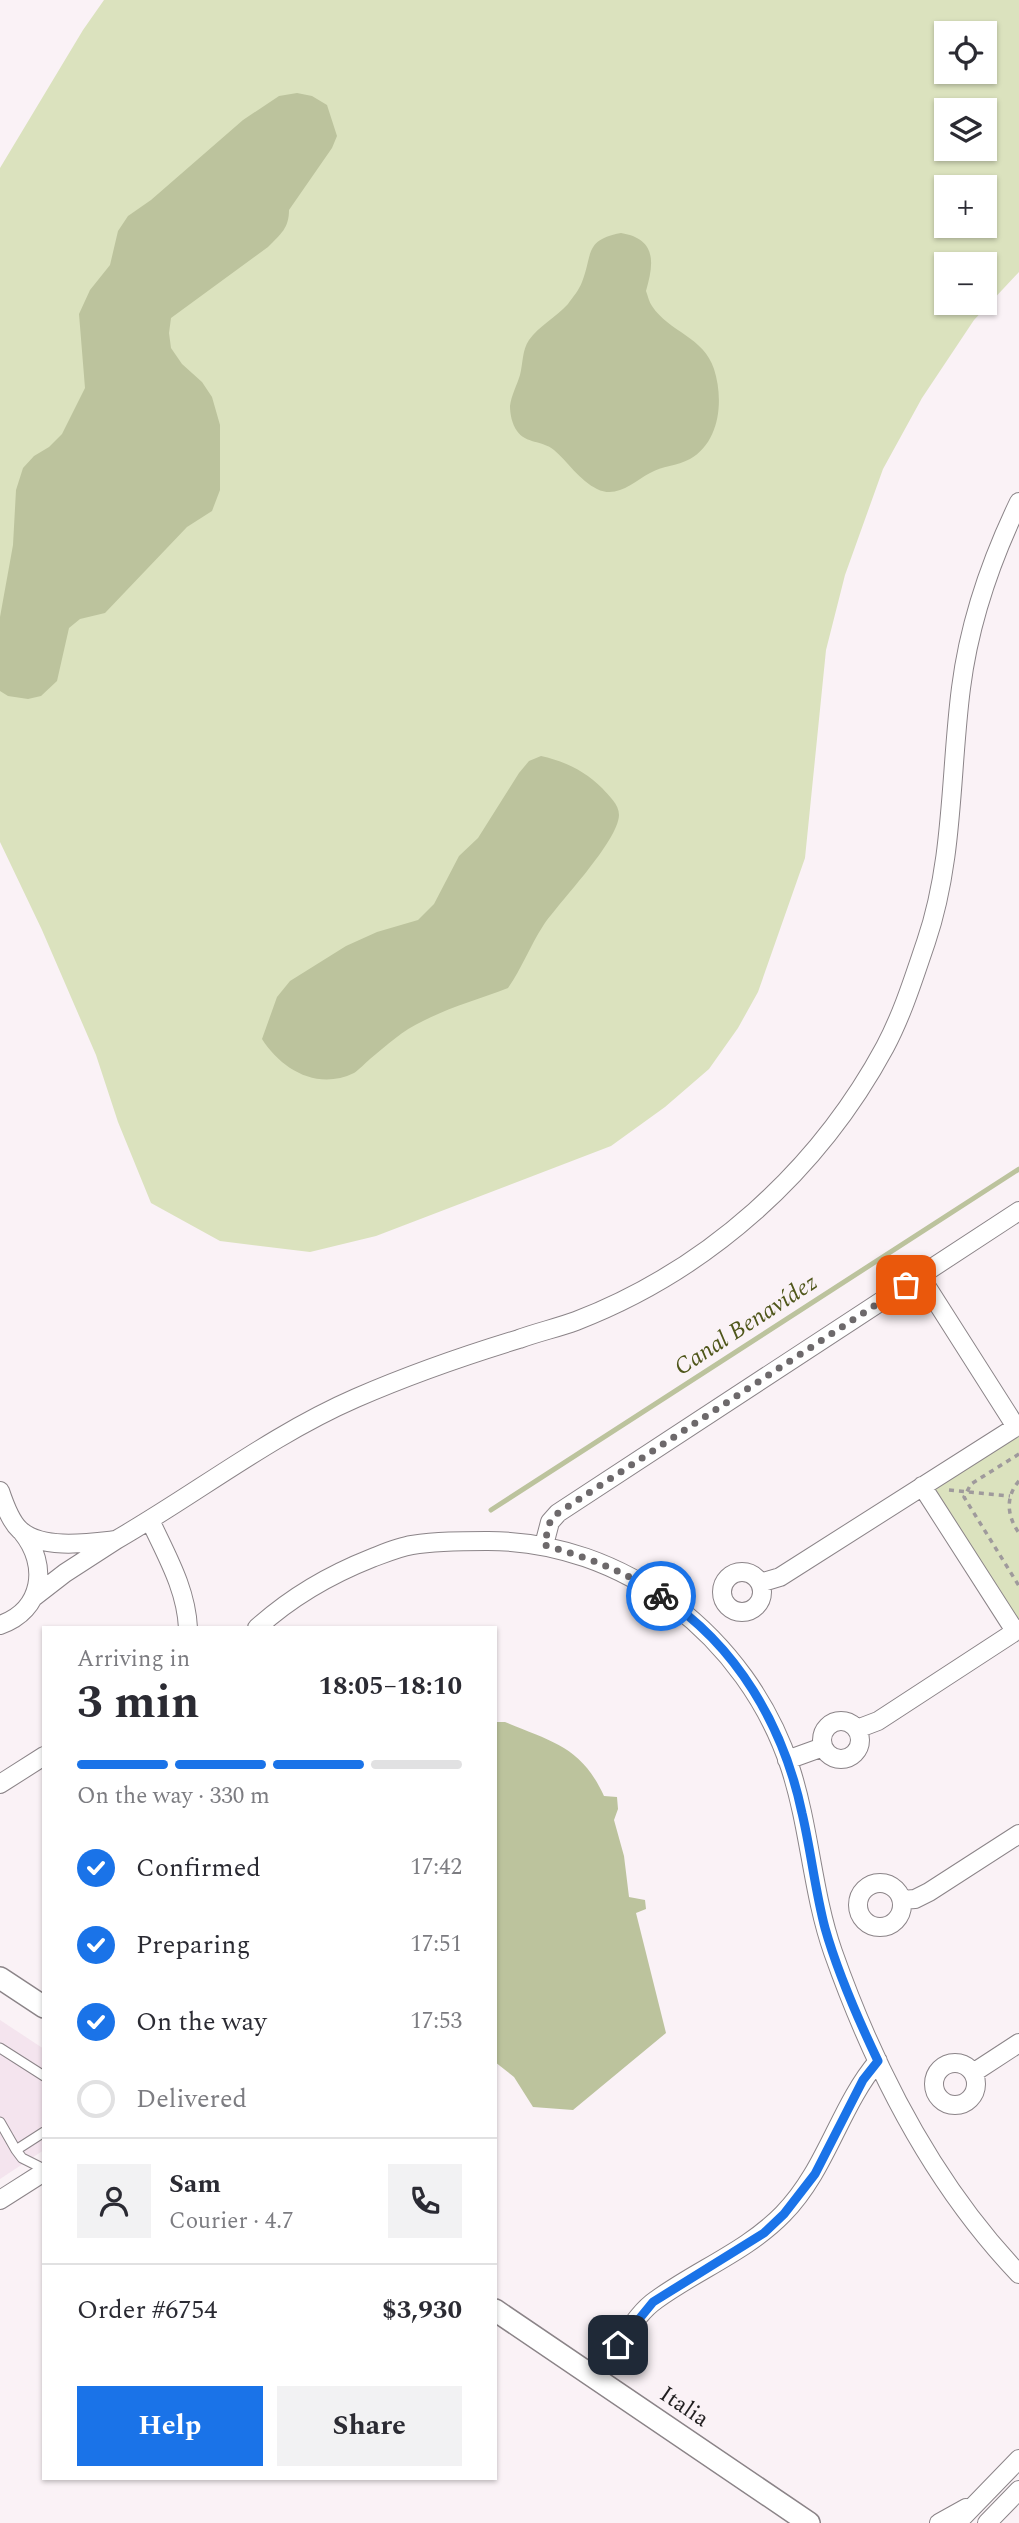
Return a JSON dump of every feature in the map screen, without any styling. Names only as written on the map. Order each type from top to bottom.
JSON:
[{"type":"street","points":[[0,1625],[10,1622],[24,1611],[34,1597],[116,1539],[292,1432],[353,1399],[431,1367],[574,1322],[607,1308],[681,1269],[730,1234],[786,1182],[827,1136],[855,1097],[885,1045],[907,998],[933,923],[948,837],[964,672],[974,623],[995,555],[1019,502]]},
{"type":"street","points":[[544,1545],[550,1522],[558,1513],[1019,1211]]},
{"type":"street","points":[[760,1583],[780,1577],[1017,1426],[920,1276]]},
{"type":"street","points":[[857,1729],[878,1721],[1017,1630],[922,1486]]},
{"type":"street","points":[[0,1491],[9,1514],[32,1545],[39,1561],[39,1580],[34,1597]]},
{"type":"street","points":[[0,1520],[39,1539],[63,1544],[87,1544],[116,1539]]},
{"type":"street","points":[[150,1520],[185,1600],[188,1626]]},
{"type":"street","points":[[259,1626],[293,1598],[318,1582],[408,1545],[430,1542],[506,1541],[544,1545],[601,1563],[639,1581],[692,1618],[745,1677],[764,1709],[787,1760],[802,1813],[826,1931],[863,2031],[903,2109],[949,2186],[982,2231],[1019,2274]]},
{"type":"street","points":[[833,1722],[846,1722],[857,1729],[859,1747],[851,1757],[833,1758],[823,1747],[824,1731],[833,1722]]},
{"type":"street","points":[[787,1760],[823,1747]]},
{"type":"street","points":[[0,1784],[42,1757]]},
{"type":"street","points":[[902,1900],[915,1899],[929,1892],[1019,1834]]},
{"type":"street","points":[[0,1978],[42,2006]]},
{"type":"street","points":[[973,2073],[1019,2043]]},
{"type":"street","points":[[618,2345],[653,2302],[764,2233],[784,2214],[815,2174],[863,2080],[878,2061]]},
{"type":"street","points":[[0,2200],[42,2171]]},
{"type":"street","name":"Italia","points":[[497,2311],[809,2523]]},
{"type":"street","points":[[957,2523],[1019,2459]]},
{"type":"street","points":[[991,2520],[1019,2490]]},
{"type":"street","points":[[939,2523],[978,2501]]},
{"type":"lane","points":[[0,2048],[42,2075]]},
{"type":"lane","points":[[0,2122],[22,2158],[42,2169]]},
{"type":"lane","points":[[16,2150],[42,2133]]},
{"type":"path","points":[[1019,1454],[971,1484],[965,1492],[965,1502],[1019,1586]]},
{"type":"path","points":[[1019,1481],[1010,1496],[1009,1509],[1011,1521],[1019,1533]]},
{"type":"path","points":[[922,1486],[1010,1496]]},
{"type":"shaded area","points":[[104,0],[1019,0],[1019,272],[997,295],[997,252],[934,252],[934,315],[979,315],[922,398],[883,469],[845,575],[826,650],[805,858],[758,992],[738,1028],[709,1069],[665,1107],[611,1146],[376,1236],[310,1252],[220,1241],[151,1203],[118,1122],[96,1055],[42,930],[0,842],[0,168]]},
{"type":"shaded area","points":[[297,93],[312,96],[327,105],[337,136],[332,148],[289,210],[286,226],[277,238],[171,318],[171,348],[212,397],[220,425],[220,490],[212,511],[187,527],[105,613],[80,619],[69,628],[57,681],[41,696],[28,699],[8,696],[0,691],[0,617],[13,545],[16,490],[23,468],[62,434],[85,388],[79,314],[90,290],[110,265],[118,231],[128,216],[151,200],[243,120],[279,96]]},
{"type":"shaded area","points":[[621,233],[633,236],[647,247],[651,271],[646,291],[650,303],[659,315],[694,342],[709,358],[717,381],[719,407],[713,431],[700,452],[690,459],[655,471],[618,491],[604,492],[579,476],[554,450],[521,435],[515,428],[510,406],[529,340],[568,304],[576,293],[595,244]]},
{"type":"shaded area","points":[[541,756],[566,764],[589,777],[613,800],[619,815],[616,827],[599,856],[543,926],[508,988],[444,1011],[416,1025],[395,1038],[356,1072],[340,1078],[314,1078],[301,1074],[279,1060],[262,1039],[277,997],[290,981],[346,946],[377,932],[418,920],[434,904],[459,856],[478,838],[519,773],[529,761]]},
{"type":"shaded area","points":[[1019,1425],[1019,1629],[922,1486]]},
{"type":"shaded area","points":[[497,1722],[505,1722],[564,1748],[585,1766],[604,1796],[617,1797],[618,1809],[614,1820],[624,1856],[629,1897],[645,1900],[646,1909],[636,1913],[666,2033],[573,2110],[533,2107],[514,2077],[497,2064]]},
{"type":"shaded area","points":[[0,2020],[42,2048],[42,2151],[0,2179]]},
{"type":"waterway","name":"Canal Benavídez","points":[[491,1510],[1019,1169]]},
{"type":"way so far","points":[[661,1596],[639,1581],[601,1563],[544,1545],[550,1522],[558,1513],[906,1285]]},
{"type":"route","points":[[618,2345],[653,2302],[764,2233],[784,2214],[815,2174],[863,2080],[878,2061],[863,2031],[826,1931],[797,1789],[780,1741],[745,1677],[692,1618],[661,1596]]}]
